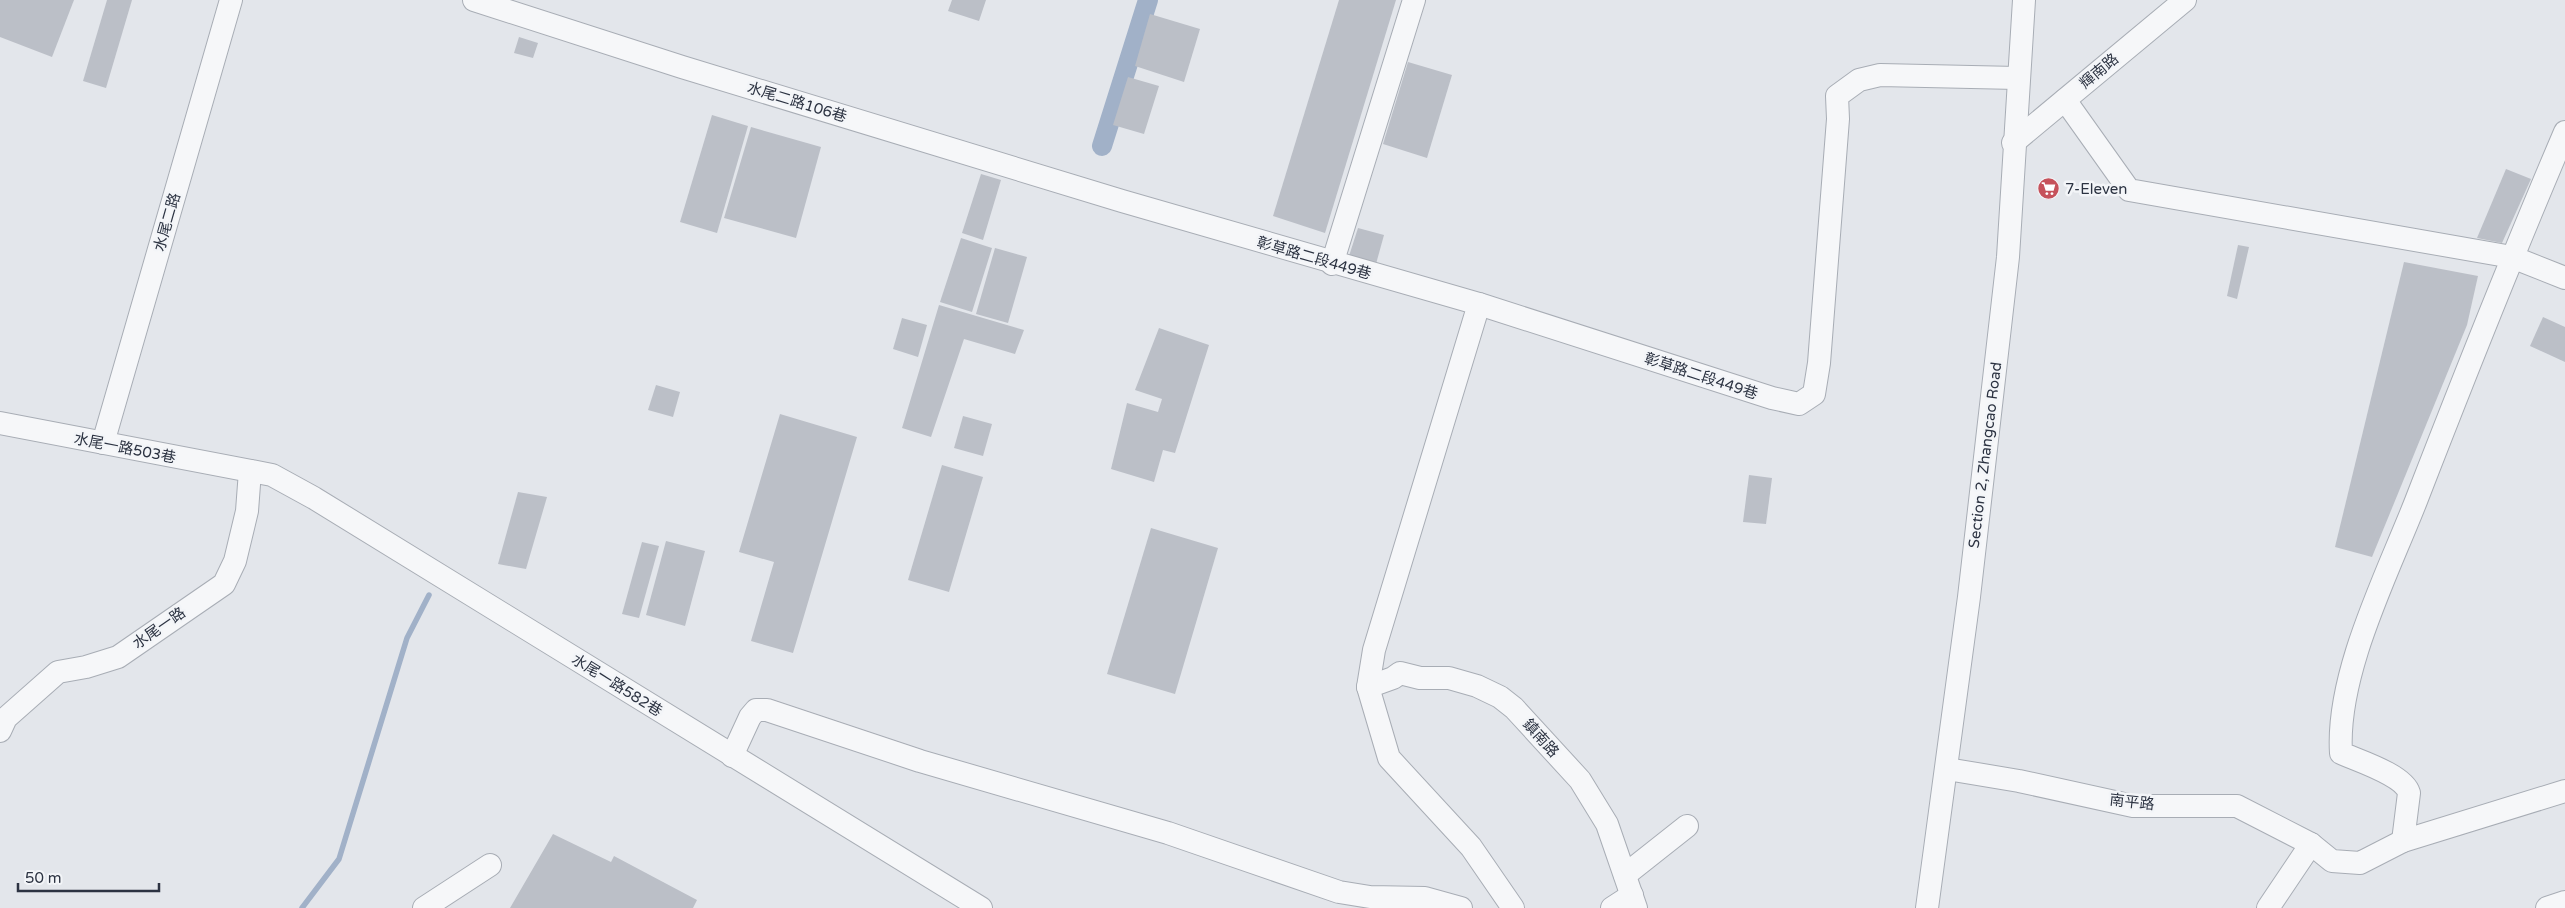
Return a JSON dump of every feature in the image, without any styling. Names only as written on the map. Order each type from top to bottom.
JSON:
[{"type":"street","name":"水尾二路","points":[[103,444],[231,0]]},
{"type":"street","name":"水尾二路106巷","points":[[474,0],[682,67],[1122,201]]},
{"type":"street","points":[[1332,264],[1414,0]]},
{"type":"street","name":"Section 2, Zhangcao Road","points":[[1927,908],[1947,769],[2008,257],[2017,78],[2024,0]]},
{"type":"street","name":"輝南路","points":[[2013,143],[2185,0]]},
{"type":"street","name":"彰草路二段449巷","points":[[1122,201],[1332,264],[1479,304],[1772,398],[1800,404],[1814,394],[1819,363],[1838,119],[1837,96],[1859,80],[1880,75],[2017,78]]},
{"type":"street","points":[[2065,100],[2129,190],[2512,257],[2565,278]]},
{"type":"street","points":[[2403,841],[2409,793],[2407,786],[2398,779],[2341,753],[2340,741],[2350,668],[2512,257],[2565,132]]},
{"type":"street","points":[[1479,304],[1374,650],[1368,687],[1389,758],[1471,847],[1512,908]]},
{"type":"street","name":"水尾一路503巷","points":[[0,423],[250,471]]},
{"type":"street","name":"水尾一路","points":[[2,720],[58,672],[86,667],[118,657],[224,584],[235,561],[247,511],[250,471]]},
{"type":"street","name":"水尾一路582巷","points":[[250,471],[272,476],[314,498],[981,908]]},
{"type":"street","name":"鎮南路","points":[[1368,687],[1400,673],[1420,678],[1449,678],[1477,686],[1500,697],[1514,708],[1580,780],[1607,824],[1631,893]]},
{"type":"street","points":[[732,756],[750,717],[756,710],[767,710],[920,761],[1168,833],[1339,892],[1396,903],[1425,898],[1461,908]]},
{"type":"street","name":"南平路","points":[[1947,769],[2019,781],[2133,806],[2237,806],[2311,844],[2332,861],[2360,863],[2403,841],[2565,791]]},
{"type":"street","points":[[1612,908],[1631,893],[1687,826]]},
{"type":"street","points":[[2268,908],[2311,844]]},
{"type":"street","points":[[424,908],[490,865]]},
{"type":"street","points":[[2547,908],[2565,902]]},
{"type":"street","points":[[1507,908],[1512,908]]},
{"type":"building","points":[[0,0],[74,0],[52,57],[0,37]]},
{"type":"building","points":[[107,0],[132,0],[106,88],[83,81]]},
{"type":"building","points":[[952,0],[986,0],[979,21],[948,11]]},
{"type":"building","points":[[1339,0],[1396,0],[1325,233],[1273,216]]},
{"type":"building","points":[[1150,14],[1200,29],[1184,82],[1135,66]]},
{"type":"building","points":[[519,37],[538,43],[533,58],[514,53]]},
{"type":"building","points":[[1408,62],[1452,75],[1427,158],[1383,144]]},
{"type":"building","points":[[1128,77],[1159,86],[1144,134],[1113,125]]},
{"type":"building","points":[[712,115],[748,126],[717,233],[680,222]]},
{"type":"building","points":[[751,127],[821,147],[796,238],[724,218]]},
{"type":"building","points":[[2506,169],[2531,179],[2502,243],[2477,238]]},
{"type":"building","points":[[981,174],[1001,180],[983,240],[962,233]]},
{"type":"building","points":[[1358,228],[1384,235],[1376,264],[1349,256]]},
{"type":"building","points":[[961,238],[992,248],[972,312],[940,302]]},
{"type":"building","points":[[2238,245],[2249,247],[2237,299],[2227,296]]},
{"type":"building","points":[[995,248],[1027,257],[1008,323],[976,314]]},
{"type":"building","points":[[2404,262],[2478,276],[2467,325],[2372,557],[2335,547]]},
{"type":"building","points":[[939,305],[1024,330],[1015,354],[964,339],[931,437],[902,428]]},
{"type":"building","points":[[2543,317],[2565,327],[2565,362],[2530,346]]},
{"type":"building","points":[[902,318],[927,325],[918,357],[893,349]]},
{"type":"building","points":[[1159,328],[1209,345],[1175,453],[1163,450],[1154,482],[1111,469],[1127,403],[1158,412],[1162,399],[1135,390]]},
{"type":"building","points":[[656,385],[680,392],[673,417],[648,410]]},
{"type":"building","points":[[780,414],[857,437],[793,653],[751,641],[774,562],[739,552]]},
{"type":"building","points":[[963,416],[992,424],[983,456],[954,448]]},
{"type":"building","points":[[942,465],[983,477],[949,592],[908,580]]},
{"type":"building","points":[[1749,475],[1772,478],[1766,524],[1743,522]]},
{"type":"building","points":[[518,492],[547,497],[526,569],[498,564]]},
{"type":"building","points":[[1151,528],[1218,548],[1175,694],[1107,674]]},
{"type":"building","points":[[666,541],[705,551],[685,626],[646,615]]},
{"type":"building","points":[[642,542],[659,546],[639,618],[622,614]]},
{"type":"building","points":[[553,834],[611,862],[614,856],[697,900],[693,908],[510,908]]},
{"type":"waterway","points":[[1102,146],[1148,0]]},
{"type":"waterway","points":[[302,908],[339,859],[407,638],[429,595]]},
{"type":"place","name":"7-Eleven","points":[[2049,189]]}]
